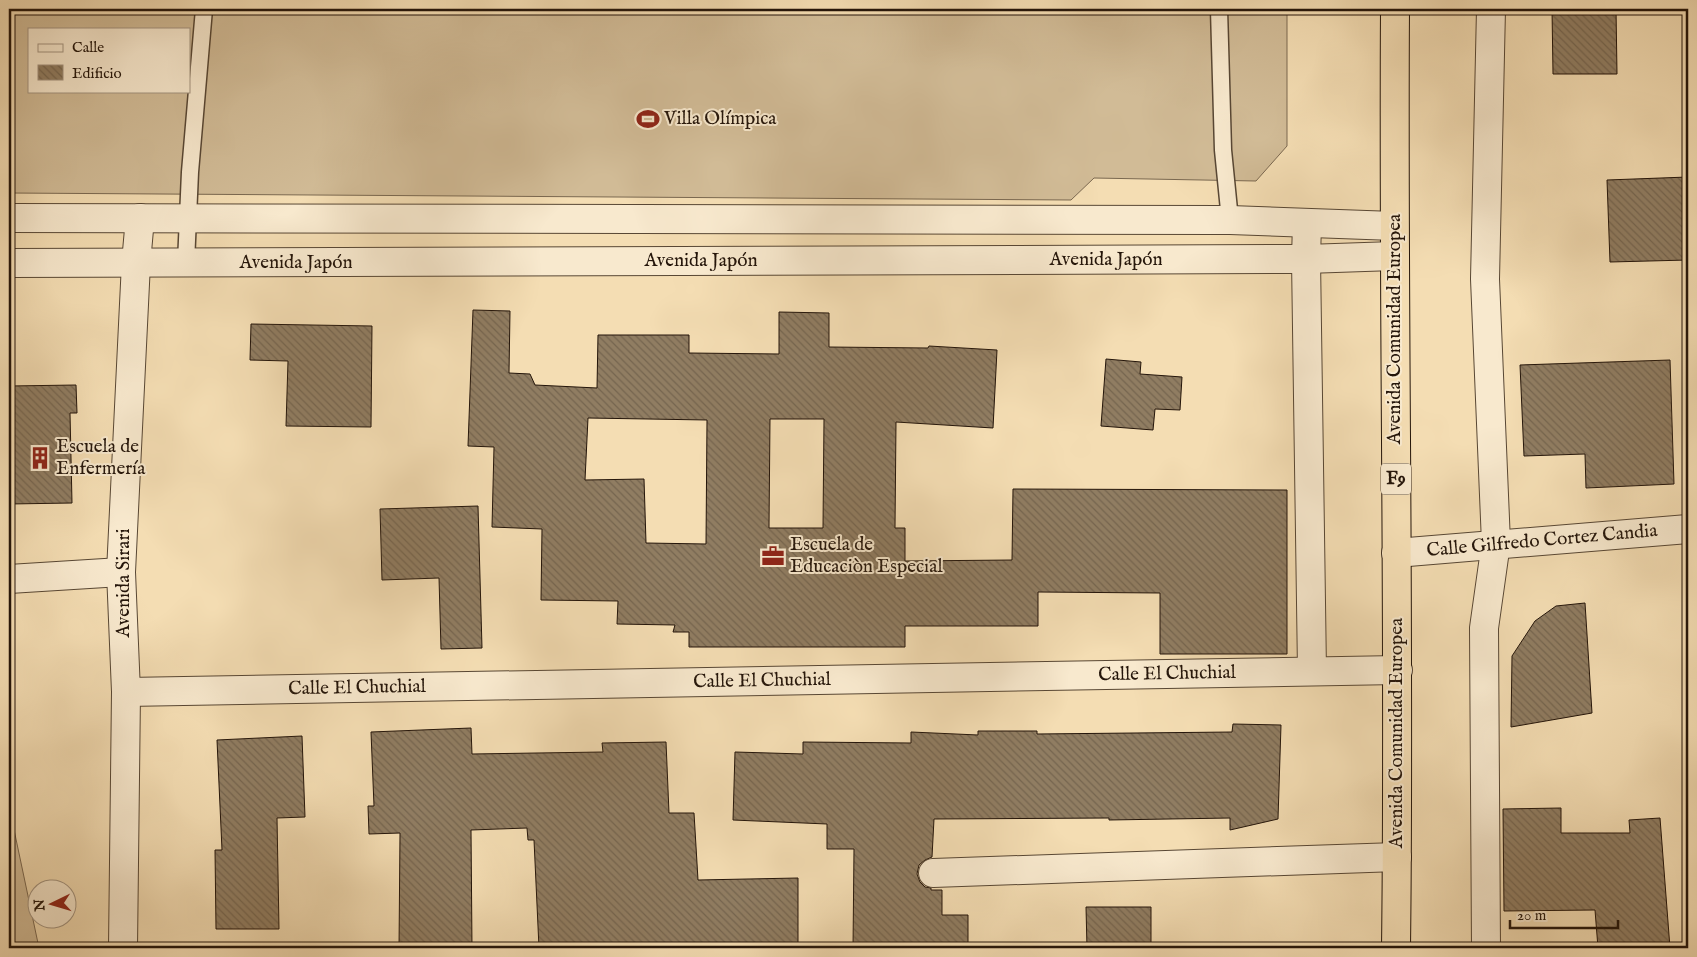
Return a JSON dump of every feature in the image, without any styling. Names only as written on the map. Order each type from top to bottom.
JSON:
[{"type":"highway","name":"Avenida Comunidad Europea","points":[[1395,9],[1394,256],[1398,670],[1396,948]]},
{"type":"street","points":[[1486,948],[1484,628],[1496,544],[1486,279],[1491,9]]},
{"type":"street","points":[[9,218],[1230,220],[1394,226]]},
{"type":"street","name":"Avenida Sirari","points":[[123,948],[126,692],[121,572],[136,263],[140,218]]},
{"type":"street","points":[[1307,223],[1312,671]]},
{"type":"street","name":"Avenida Japón","points":[[9,263],[1306,260],[1394,256]]},
{"type":"street","name":"Calle Gilfredo Cortez Candia","points":[[1396,553],[1688,529]]},
{"type":"street","points":[[9,579],[121,572]]},
{"type":"street","name":"Calle El Chuchial","points":[[126,692],[1398,670]]},
{"type":"street","points":[[933,872],[1397,857]]},
{"type":"lane","points":[[186,263],[190,172],[204,9]]},
{"type":"lane","points":[[1220,9],[1224,150],[1230,220]]},
{"type":"shaded area","name":"Villa Olímpica","points":[[9,9],[1287,9],[1287,146],[1256,181],[1094,178],[1071,200],[9,193]]},
{"type":"shaded area","points":[[9,806],[28,896],[28,930],[35,930],[39,948],[9,948]]},
{"type":"building","points":[[1552,9],[1616,9],[1617,74],[1553,74]]},
{"type":"building","points":[[1688,177],[1688,260],[1610,262],[1607,180]]},
{"type":"building","points":[[473,310],[510,311],[509,373],[530,374],[535,385],[597,388],[598,335],[689,335],[689,353],[779,354],[779,312],[829,313],[829,347],[928,348],[929,346],[997,350],[993,428],[896,422],[895,528],[905,528],[905,561],[1012,560],[1013,489],[1287,490],[1287,654],[1160,654],[1160,593],[1038,592],[1038,626],[905,626],[905,647],[689,647],[689,632],[673,632],[675,625],[617,624],[618,601],[541,600],[542,529],[492,527],[494,447],[468,446]],"holes":[[[588,418],[707,420],[706,544],[646,543],[644,479],[585,480]],[[770,419],[824,419],[823,528],[769,528]]]},
{"type":"building","points":[[251,324],[372,326],[371,427],[286,426],[288,361],[250,360]]},
{"type":"building","points":[[1106,359],[1141,362],[1140,374],[1182,377],[1180,410],[1155,409],[1153,430],[1101,426]]},
{"type":"building","points":[[1670,360],[1674,484],[1586,488],[1585,454],[1524,456],[1520,365]]},
{"type":"building","name":"Escuela de Enfermería","points":[[76,385],[77,413],[70,413],[72,503],[9,504],[9,386]]},
{"type":"building","points":[[478,506],[482,648],[441,649],[439,578],[382,580],[380,509]]},
{"type":"building","points":[[1585,603],[1592,713],[1511,727],[1512,656],[1535,621],[1556,606]]},
{"type":"building","points":[[1233,724],[1281,725],[1278,819],[1230,830],[1230,818],[1109,820],[1109,818],[934,819],[932,857],[919,865],[917,874],[920,882],[925,887],[931,888],[931,890],[942,890],[942,915],[968,915],[968,948],[853,948],[854,849],[827,849],[827,824],[733,820],[735,752],[803,754],[803,742],[911,743],[911,732],[978,735],[978,731],[1037,731],[1037,734],[1232,732]]},
{"type":"building","points":[[471,728],[472,754],[603,752],[602,743],[666,742],[669,813],[694,813],[698,880],[798,878],[798,948],[539,948],[534,840],[528,840],[527,828],[471,830],[472,948],[399,948],[400,833],[369,834],[368,806],[374,806],[371,732]]},
{"type":"building","points":[[302,736],[305,817],[277,818],[279,929],[216,929],[215,850],[222,850],[217,740]]},
{"type":"building","points":[[1561,808],[1561,833],[1630,833],[1629,820],[1660,818],[1670,948],[1598,948],[1595,910],[1504,911],[1503,809]]},
{"type":"building","points":[[1086,907],[1151,907],[1151,948],[1087,948]]},
{"type":"place","name":"Villa Olímpica","points":[[648,119]]},
{"type":"place","name":"Escuela de Enfermería","points":[[40,458]]},
{"type":"place","name":"Escuela de Educaciòn Especial","points":[[773,556]]}]
